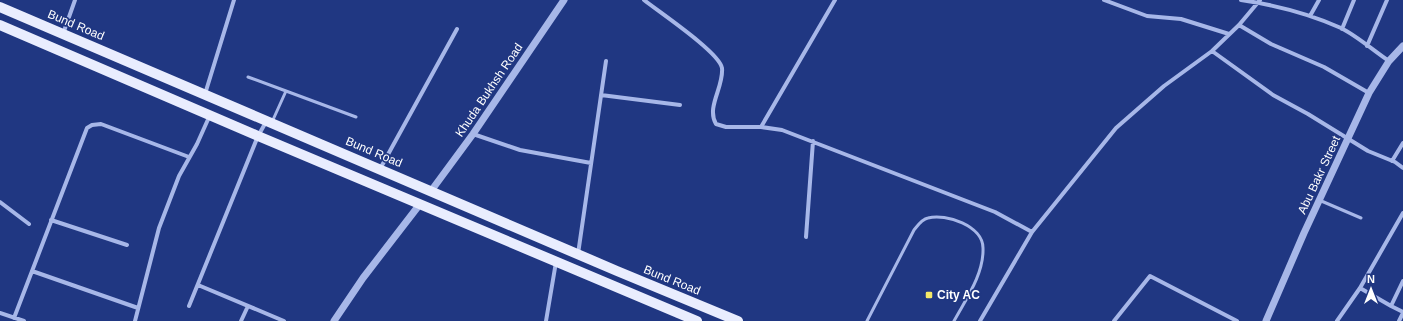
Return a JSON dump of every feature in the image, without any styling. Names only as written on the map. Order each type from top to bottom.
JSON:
[{"type":"main road","name":"Bund Road","points":[[0,7],[738,321]]},
{"type":"main road","points":[[0,25],[692,320]]},
{"type":"street","points":[[63,34],[76,0]]},
{"type":"street","points":[[204,94],[234,0]]},
{"type":"street","name":"Khuda Bukhsh Road","points":[[431,191],[473,134],[564,0]]},
{"type":"street","points":[[644,0],[705,47],[717,59],[722,67],[712,115],[716,124],[726,127],[761,127],[782,130],[995,212],[1032,232]]},
{"type":"street","points":[[761,127],[835,0]]},
{"type":"street","points":[[1104,0],[1147,16],[1181,19],[1229,34]]},
{"type":"street","points":[[1241,0],[1260,1],[1310,16],[1342,29],[1389,62]]},
{"type":"street","points":[[1310,16],[1319,0]]},
{"type":"street","points":[[1342,29],[1354,0]]},
{"type":"street","points":[[1367,46],[1387,0]]},
{"type":"street","points":[[980,321],[1032,232],[1116,128],[1164,86],[1212,51],[1239,25],[1260,1]]},
{"type":"street","points":[[1239,25],[1271,44],[1324,67],[1369,93]]},
{"type":"street","points":[[380,169],[457,29]]},
{"type":"street","name":"Abu Bakr Street","points":[[1266,321],[1319,200],[1369,93],[1389,62],[1403,46]]},
{"type":"street","points":[[1212,51],[1273,95],[1308,114],[1368,151],[1392,161],[1403,168]]},
{"type":"street","points":[[578,254],[606,61]]},
{"type":"street","points":[[601,94],[680,105]]},
{"type":"street","points":[[134,321],[159,228],[179,176],[210,115]]},
{"type":"street","points":[[189,306],[258,136],[268,122]]},
{"type":"street","points":[[10,318],[32,271],[87,128],[92,125],[101,124],[190,157]]},
{"type":"street","points":[[473,134],[520,150],[591,163]]},
{"type":"street","points":[[806,237],[813,141]]},
{"type":"street","points":[[1392,161],[1403,143]]},
{"type":"street","points":[[0,202],[29,224]]},
{"type":"street","points":[[334,321],[363,278],[420,204]]},
{"type":"street","points":[[1337,321],[1360,288],[1403,213]]},
{"type":"street","points":[[51,220],[127,245]]},
{"type":"street","points":[[546,321],[556,262]]},
{"type":"street","points":[[32,271],[138,308]]},
{"type":"street","points":[[1114,321],[1150,276],[1237,321]]},
{"type":"street","points":[[1391,306],[1403,281]]},
{"type":"street","points":[[198,285],[284,321]]},
{"type":"street","points":[[1360,288],[1403,312],[1399,321]]},
{"type":"street","points":[[241,321],[248,306]]},
{"type":"street","points":[[0,313],[10,318],[24,321]]},
{"type":"lane","points":[[248,77],[356,117]]},
{"type":"lane","points":[[268,122],[286,91]]},
{"type":"lane","points":[[1319,200],[1361,218]]},
{"type":"lane","points":[[867,321],[914,230],[920,222],[927,218],[940,217],[957,221],[974,228],[981,237],[983,247],[978,275],[954,321]]},
{"type":"place","name":"City AC","points":[[929,295]]}]
